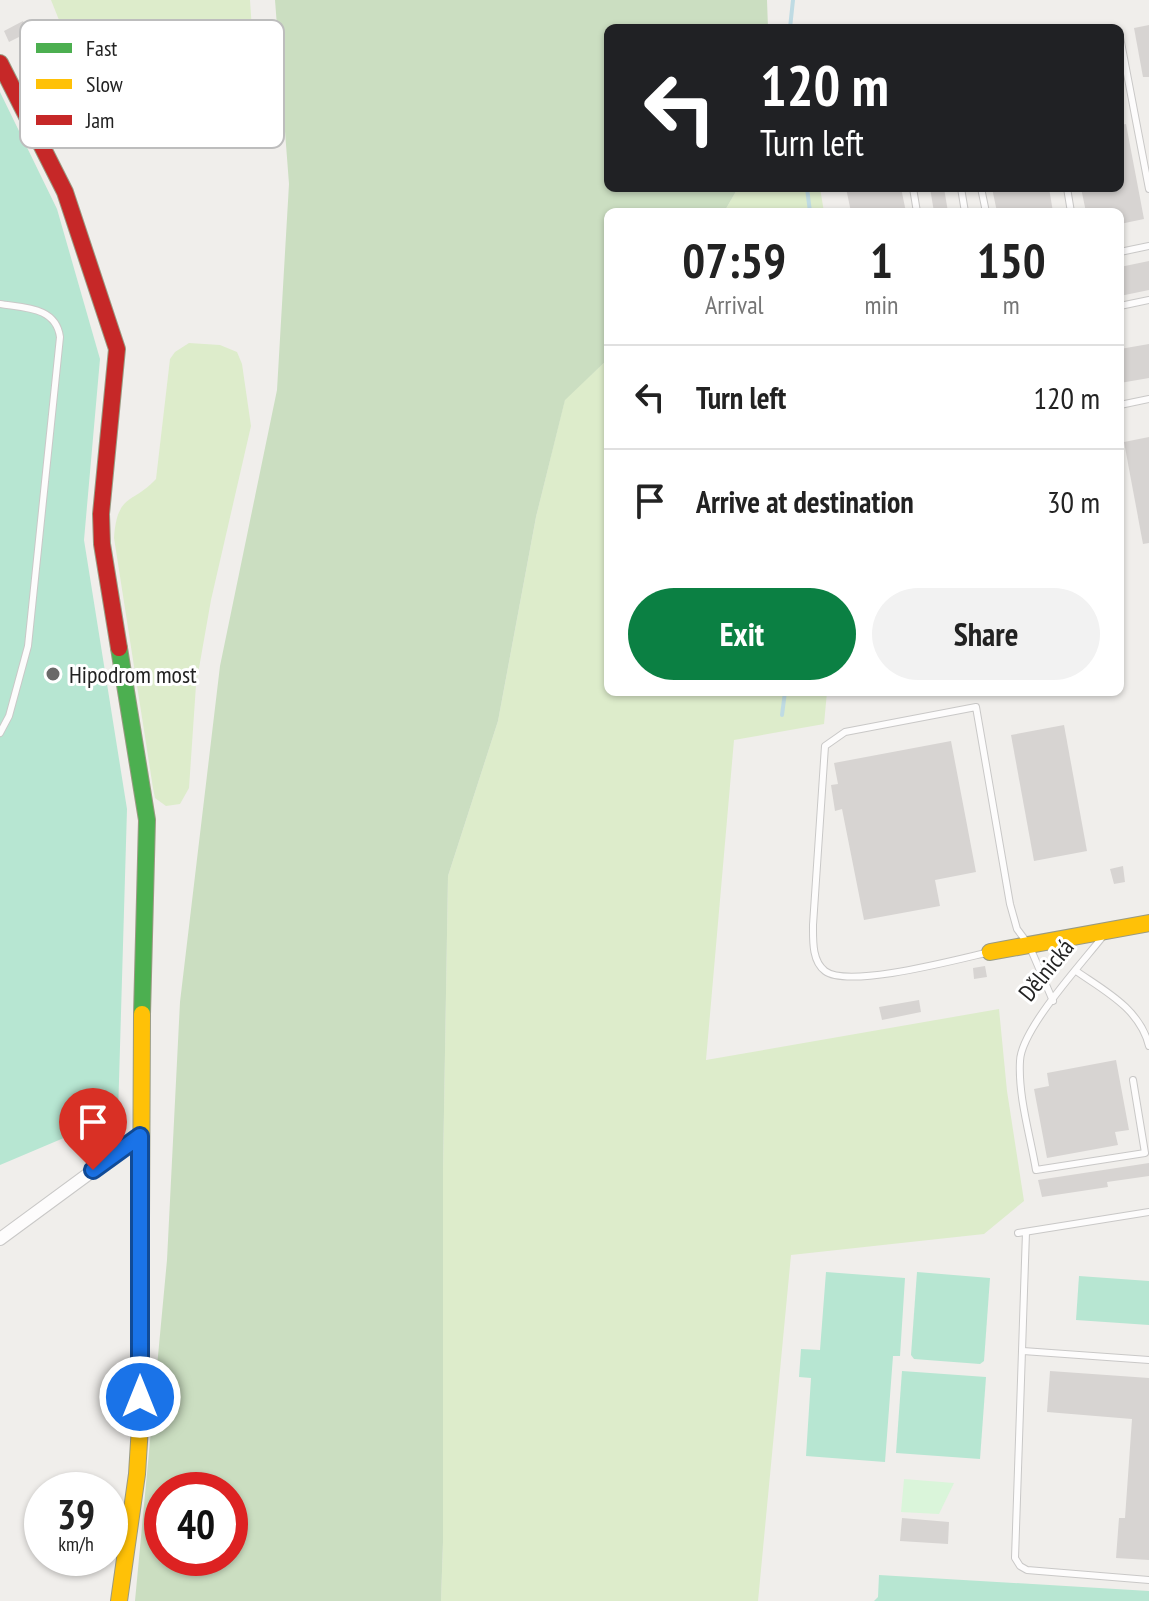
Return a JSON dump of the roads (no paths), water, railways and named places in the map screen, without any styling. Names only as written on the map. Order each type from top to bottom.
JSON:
[{"type":"street","points":[[0,63],[20,103]]},
{"type":"street","points":[[43,148],[65,192],[117,349],[101,514],[102,544],[147,820],[140,1136],[140,1426],[137,1474],[119,1601]]},
{"type":"street","name":"Dělnická","points":[[990,952],[1149,923]]},
{"type":"street","points":[[0,1239],[140,1136]]},
{"type":"lane","points":[[1124,58],[1149,189]]},
{"type":"lane","points":[[1124,251],[1149,246]]},
{"type":"lane","points":[[1124,305],[1149,300]]},
{"type":"lane","points":[[0,304],[49,314],[59,326],[60,337],[28,646],[9,716],[0,733]]},
{"type":"lane","points":[[1124,404],[1149,399]]},
{"type":"lane","points":[[990,952],[860,978],[837,978],[823,970],[814,952],[813,925],[825,746],[845,732],[976,707],[1010,904],[1017,929],[1029,945],[1053,1001]]},
{"type":"lane","name":"Dělnická","points":[[1108,930],[1036,1019],[1020,1058],[1022,1089],[1036,1170],[1145,1153],[1133,1080]]},
{"type":"lane","points":[[1076,971],[1117,1000],[1141,1023],[1149,1046]]},
{"type":"lane","points":[[1018,1233],[1149,1212]]},
{"type":"lane","points":[[1026,1232],[1014,1553],[1017,1563],[1027,1570],[1149,1580]]},
{"type":"lane","points":[[1023,1351],[1149,1360]]},
{"type":"waterway","points":[[790,24],[793,0]]},
{"type":"waterway","points":[[808,192],[810,208]]},
{"type":"waterway","points":[[782,715],[784,696]]},
{"type":"place","name":"Hipodrom most","points":[[53,674]]}]
